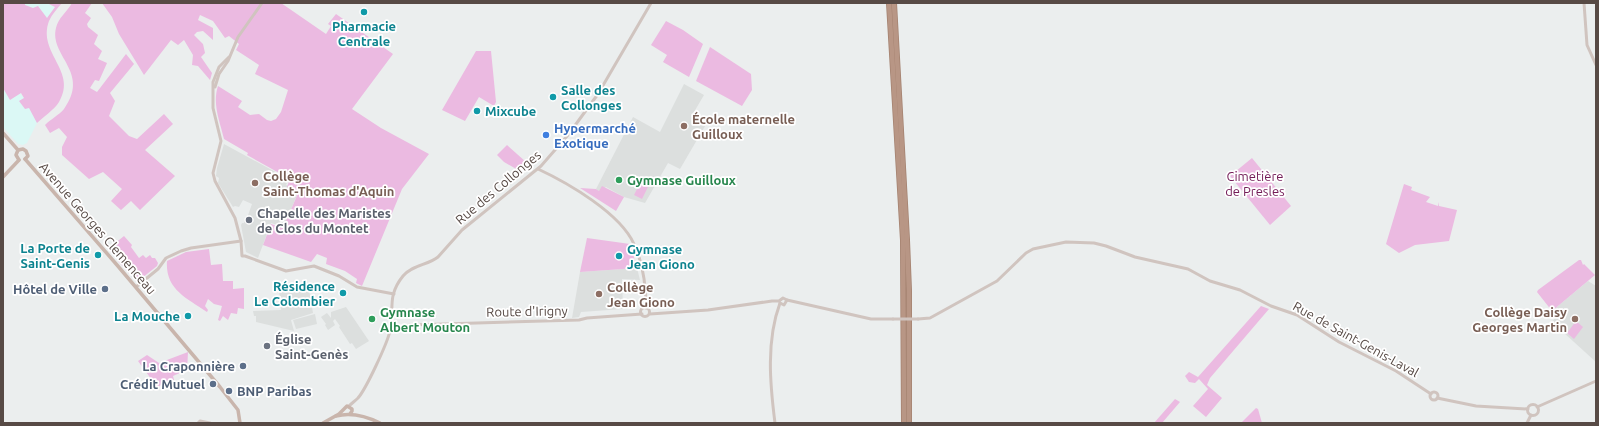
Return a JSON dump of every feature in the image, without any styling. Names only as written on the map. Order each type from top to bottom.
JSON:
[{"type":"highway","points":[[889,3],[903,240],[904,423]]},
{"type":"highway","points":[[894,3],[909,291],[909,423]]},
{"type":"main road","points":[[3,133],[18,150]]},
{"type":"main road","points":[[18,150],[23,149],[26,151],[28,156],[22,161],[18,160]]},
{"type":"main road","points":[[18,150],[16,155],[18,160]]},
{"type":"main road","name":"Avenue Georges Clemenceau","points":[[26,159],[220,387],[238,410],[240,423]]},
{"type":"main road","points":[[3,177],[18,160]]},
{"type":"main road","points":[[322,423],[344,412],[344,408],[351,408],[358,415]]},
{"type":"main road","points":[[350,414],[351,408]]},
{"type":"main road","points":[[344,412],[358,415],[380,423]]},
{"type":"street","points":[[262,3],[243,28],[229,57],[216,72],[214,82],[213,108],[221,141],[213,176],[235,218],[241,241],[242,256],[286,271],[314,266],[339,276],[357,287],[394,294]]},
{"type":"street","name":"Rue des Collonges","points":[[351,408],[369,379],[390,332],[391,302],[405,274],[414,268],[434,261],[473,220],[538,170],[568,135],[588,108],[651,3]]},
{"type":"street","points":[[1584,3],[1587,45],[1596,65]]},
{"type":"street","points":[[541,166],[548,173],[617,220],[626,232],[634,244],[639,258],[646,308],[649,310],[650,314]]},
{"type":"street","points":[[538,170],[548,173]]},
{"type":"street","points":[[136,287],[158,268],[166,258],[181,251],[191,248],[241,241]]},
{"type":"street","name":"Rue de Saint-Genis-Laval","points":[[780,302],[784,305],[787,300],[871,319],[918,320],[930,318],[997,281],[1015,263],[1033,249],[1066,242],[1081,241],[1106,246],[1135,257],[1188,269],[1210,281],[1240,290],[1271,306],[1297,315],[1339,342],[1396,370],[1431,394],[1431,399],[1434,400],[1437,398],[1476,406],[1528,409]]},
{"type":"street","points":[[646,308],[642,310],[642,314],[646,317],[650,314],[708,310],[772,300],[780,302],[774,326],[771,360],[770,394],[775,423]]},
{"type":"street","name":"Route d'Irigny","points":[[390,332],[410,326],[579,320],[587,318],[642,314]]},
{"type":"street","points":[[1531,416],[1528,409],[1531,405],[1537,407],[1596,381]]},
{"type":"street","points":[[1527,423],[1531,416],[1538,413],[1537,407]]},
{"type":"street","points":[[198,423],[200,421],[210,423]]},
{"type":"shaded area","points":[[20,3],[47,3],[55,7],[47,18],[38,6],[33,8]]},
{"type":"shaded area","points":[[684,84],[704,95],[694,112],[708,121],[680,169],[668,163],[645,203],[624,197],[606,187],[599,191],[596,189],[633,117],[660,132]]},
{"type":"shaded area","points":[[3,88],[10,100],[20,93],[24,98],[20,101],[29,107],[37,123],[27,143],[23,145],[18,144],[3,127]]},
{"type":"shaded area","points":[[224,144],[281,175],[294,168],[286,185],[299,190],[284,227],[271,223],[258,258],[246,252],[241,225],[244,223],[245,218],[247,218],[252,204],[243,200],[239,207],[233,207],[218,183],[219,178],[216,176],[217,168]]},
{"type":"shaded area","name":"Collège Jean Giono","points":[[637,268],[640,280],[622,279],[623,309],[581,312],[579,317],[572,318],[580,272]]},
{"type":"shaded area","name":"Collège Daisy Georges Martin","points":[[1588,281],[1596,286],[1596,362],[1552,322],[1556,317],[1552,311]]},
{"type":"shaded area","points":[[308,284],[313,313],[291,320],[294,331],[256,322],[256,316],[254,316],[253,311],[281,310],[279,291],[285,291],[287,288],[288,290],[298,288],[299,285]]},
{"type":"shaded area","points":[[346,307],[369,341],[356,349],[352,343],[350,344],[335,319],[333,321],[335,325],[328,330],[321,317],[327,313],[331,318],[331,312]]},
{"type":"shaded area","points":[[315,314],[317,324],[296,329],[293,320]]},
{"type":"green space","points":[[3,3],[25,3],[25,5],[33,8],[38,6],[47,18],[55,7],[47,3],[62,3],[50,18],[47,32],[48,43],[64,81],[64,91],[57,105],[37,123],[29,108],[25,109],[19,101],[24,98],[21,93],[10,100],[3,88]]},
{"type":"green space","points":[[72,3],[92,3],[85,13],[91,18],[87,24],[88,27],[98,35],[94,44],[102,51],[98,59],[107,63],[99,81],[95,80],[90,88],[97,92],[126,54],[134,64],[110,93],[115,101],[109,116],[129,136],[137,139],[164,114],[173,124],[145,150],[175,176],[140,210],[131,201],[121,210],[111,201],[122,189],[103,172],[89,179],[62,155],[62,147],[67,137],[59,128],[50,133],[45,125],[64,109],[71,96],[73,85],[71,74],[55,38],[57,24]]},
{"type":"green space","points":[[102,3],[281,3],[326,34],[331,26],[328,24],[336,14],[393,54],[352,109],[381,128],[429,154],[402,189],[362,286],[356,283],[357,279],[345,271],[326,264],[327,258],[317,254],[311,262],[263,245],[271,224],[283,228],[299,191],[287,187],[293,170],[281,174],[247,155],[248,153],[224,139],[217,113],[216,93],[218,86],[242,101],[238,107],[250,115],[259,114],[271,121],[276,119],[281,112],[288,90],[255,74],[259,65],[236,50],[239,44],[229,36],[225,38],[213,21],[200,15],[198,20],[213,28],[213,40],[203,31],[197,32],[194,35],[203,44],[205,53],[201,57],[212,73],[210,80],[198,66],[192,65],[193,55],[184,40],[178,45],[171,40],[144,75],[119,34],[112,17]]},
{"type":"green space","points":[[666,21],[683,30],[703,44],[689,77],[663,62],[667,55],[651,45]]},
{"type":"green space","points":[[710,47],[751,74],[752,90],[742,106],[696,81]]},
{"type":"green space","points":[[476,51],[491,51],[496,102],[494,106],[479,97],[465,121],[442,110]]},
{"type":"green space","points":[[507,145],[526,162],[518,170],[504,162],[497,155]]},
{"type":"green space","name":"Cimetière de Presles","points":[[1252,158],[1291,206],[1270,225],[1230,176]]},
{"type":"green space","points":[[642,179],[650,183],[642,199],[634,195]]},
{"type":"green space","points":[[1404,184],[1412,187],[1411,190],[1430,197],[1426,202],[1438,206],[1439,202],[1439,206],[1457,210],[1449,241],[1415,245],[1399,253],[1386,244]]},
{"type":"green space","points":[[602,186],[624,197],[616,211],[580,188],[596,189],[599,191]]},
{"type":"green space","points":[[124,236],[132,245],[131,247],[139,258],[143,255],[146,258],[150,255],[152,258],[155,258],[158,263],[157,266],[137,282],[118,261],[120,259],[116,258],[108,249]]},
{"type":"green space","points":[[587,238],[630,244],[637,268],[580,272]]},
{"type":"green space","points":[[209,249],[211,265],[222,264],[223,281],[233,281],[233,289],[244,288],[244,309],[238,308],[237,314],[231,313],[228,320],[223,316],[220,321],[218,320],[222,306],[214,304],[208,299],[205,306],[208,310],[207,312],[178,292],[169,279],[167,261],[186,252]]},
{"type":"green space","points":[[1581,260],[1583,265],[1584,264],[1595,275],[1552,311],[1537,292],[1538,290]]},
{"type":"green space","points":[[1261,306],[1269,309],[1210,378],[1207,385],[1222,398],[1206,417],[1193,406],[1208,389],[1199,379],[1195,383],[1189,382],[1185,376],[1189,372],[1198,377]]},
{"type":"green space","points":[[1576,321],[1583,327],[1574,339],[1567,333]]},
{"type":"green space","points":[[188,352],[185,370],[173,376],[174,380],[157,387],[138,361],[147,355],[159,363]]},
{"type":"green space","points":[[1175,399],[1180,402],[1162,423],[1154,423]]},
{"type":"green space","points":[[1256,408],[1258,409],[1262,423],[1241,423]]},
{"type":"place","name":"Pharmacie Centrale","points":[[364,12]]},
{"type":"place","name":"Salle des Collonges","points":[[553,97]]},
{"type":"place","name":"Mixcube","points":[[477,111]]},
{"type":"place","name":"École maternelle Guilloux","points":[[684,126]]},
{"type":"place","name":"Hypermarché Exotique","points":[[546,135]]},
{"type":"place","name":"Gymnase Guilloux","points":[[619,180]]},
{"type":"place","name":"Collège Saint-Thomas d'Aquin","points":[[255,183]]},
{"type":"place","name":"Chapelle des Maristes de Clos du Montet","points":[[249,220]]},
{"type":"place","name":"La Porte de Saint-Genis","points":[[98,255]]},
{"type":"place","name":"Gymnase Jean Giono","points":[[619,256]]},
{"type":"place","name":"Hôtel de Ville","points":[[105,289]]},
{"type":"place","name":"Résidence Le Colombier","points":[[343,293]]},
{"type":"place","name":"Collège Jean Giono","points":[[599,294]]},
{"type":"place","name":"La Mouche","points":[[188,316]]},
{"type":"place","name":"Gymnase Albert Mouton","points":[[372,319]]},
{"type":"place","name":"Collège Daisy Georges Martin","points":[[1575,319]]},
{"type":"place","name":"Église Saint-Genès","points":[[267,346]]},
{"type":"place","name":"La Craponnière","points":[[243,366]]},
{"type":"place","name":"Crédit Mutuel","points":[[213,384]]},
{"type":"place","name":"BNP Paribas","points":[[229,391]]}]
